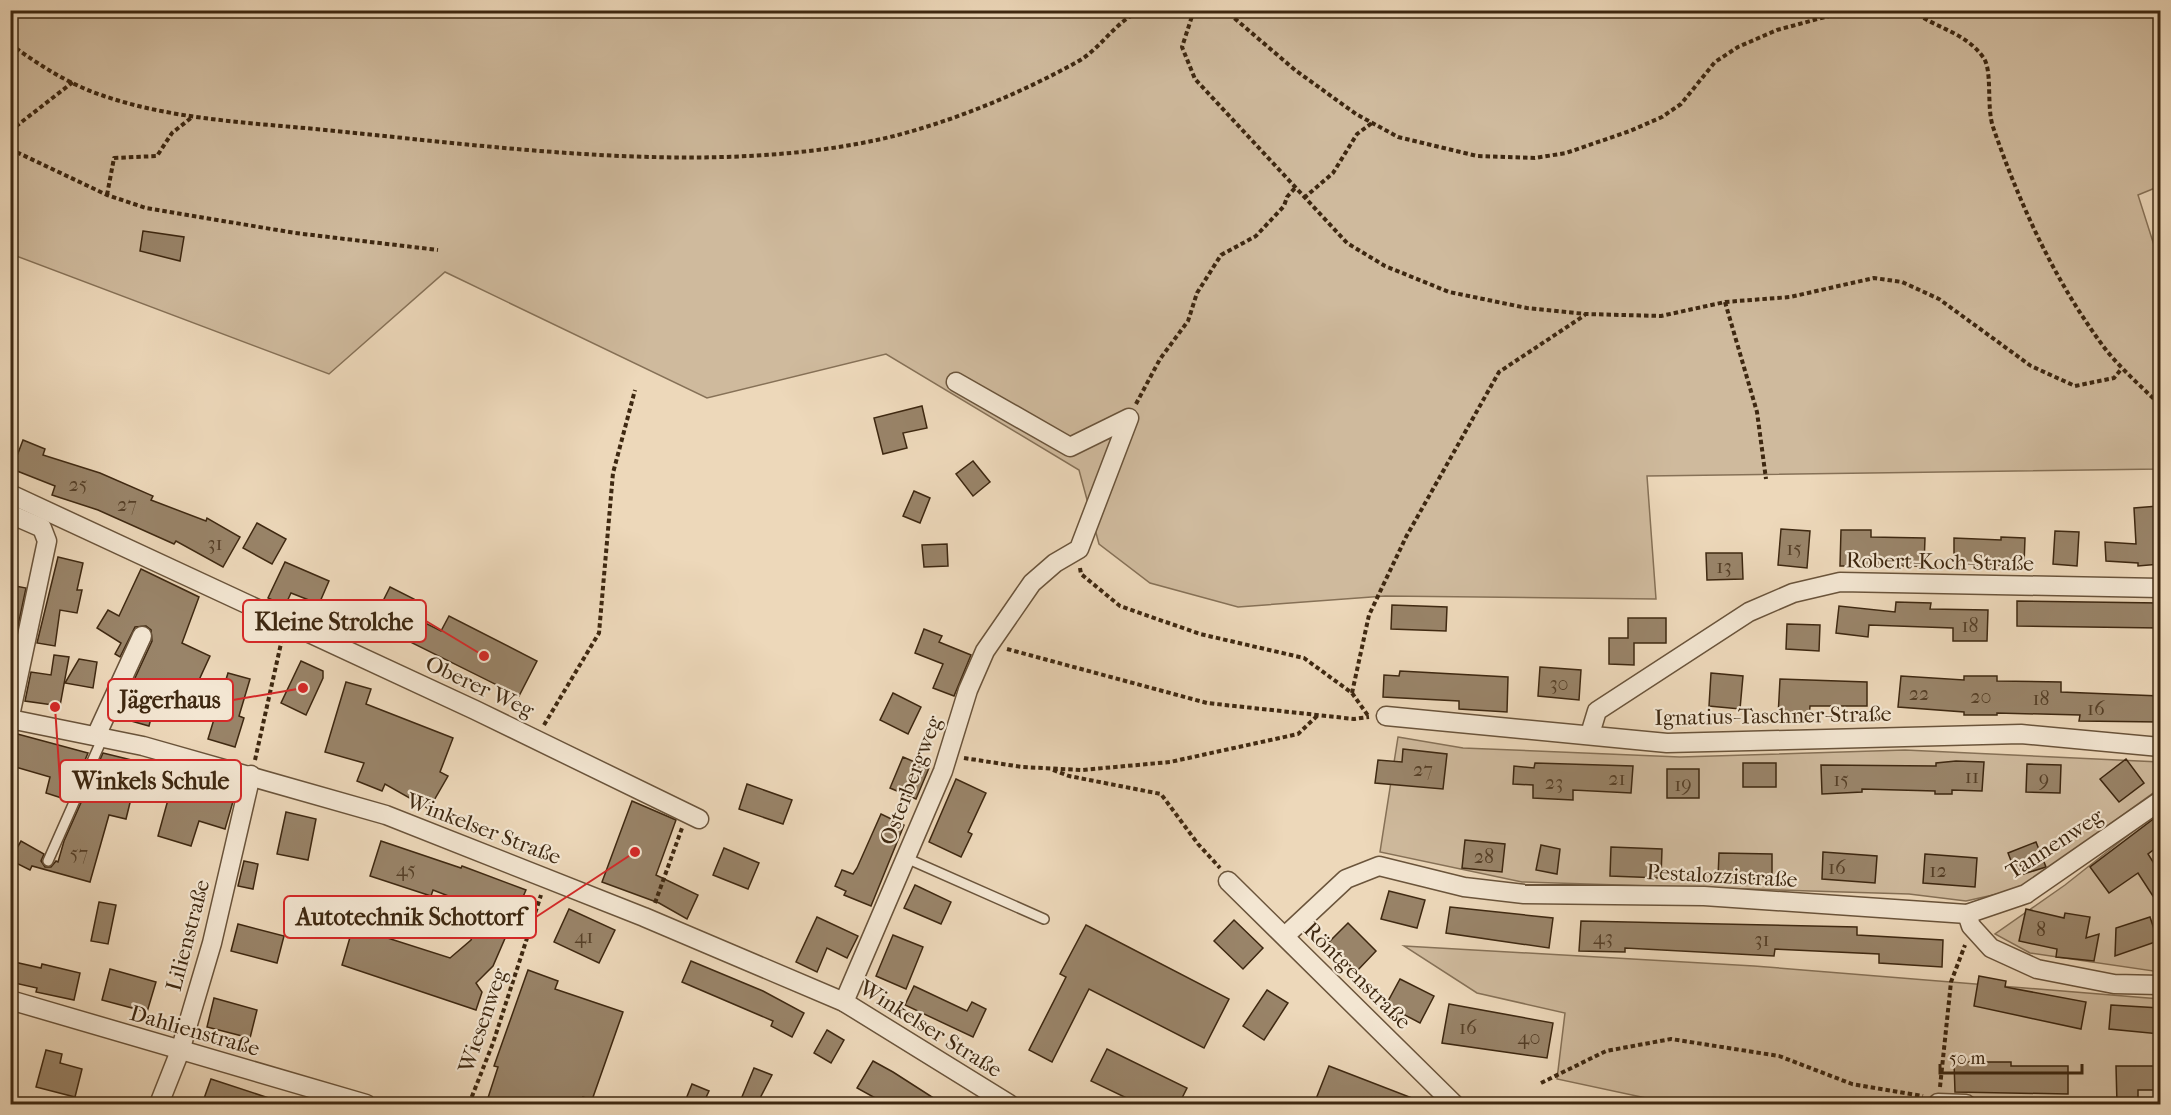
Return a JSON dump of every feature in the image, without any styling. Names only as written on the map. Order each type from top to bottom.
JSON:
[{"type":"street","points":[[956,382],[1070,447],[1129,418]]},
{"type":"street","points":[[1079,549],[1129,418]]},
{"type":"street","name":"Oberer Weg","points":[[10,494],[286,621],[694,817]]},
{"type":"street","points":[[10,514],[42,528],[47,541],[10,718]]},
{"type":"street","name":"Osterbergweg","points":[[844,1002],[906,858],[947,756],[968,690],[989,645],[1032,583],[1055,563],[1079,549]]},
{"type":"street","name":"Robert-Koch-Straße","points":[[1590,734],[1597,711],[1749,612],[1793,593],[1840,582],[2160,588]]},
{"type":"street","points":[[99,736],[142,636]]},
{"type":"street","name":"Ignatius-Taschner-Straße","points":[[1378,717],[1590,734],[1667,743],[2020,734],[2160,747]]},
{"type":"street","name":"Winkelser Straße","points":[[10,718],[99,736],[386,815],[648,919],[844,1002],[1009,1104]]},
{"type":"street","name":"Lilienstraße","points":[[159,1104],[180,1051],[212,943],[251,776]]},
{"type":"street","name":"Tannenweg","points":[[1969,920],[2026,894],[2160,801]]},
{"type":"street","name":"Pestalozzistraße","points":[[1285,936],[1346,879],[1379,866],[1464,887],[1524,894],[1704,896],[1969,920]]},
{"type":"street","name":"Röntgenstraße","points":[[1226,877],[1454,1104]]},
{"type":"street","points":[[1969,920],[1991,948],[2037,969],[2114,984],[2160,985]]},
{"type":"street","name":"Dahlienstraße","points":[[10,1000],[366,1104]]},
{"type":"street","points":[[1938,1101],[1966,1104]]},
{"type":"lane","points":[[48,861],[99,736]]},
{"type":"lane","points":[[906,858],[1044,919]]},
{"type":"path","points":[[10,44],[41,67],[101,96],[192,117],[624,155],[706,157],[798,152],[889,137],[948,120],[1081,60],[1128,16],[1142,10]]},
{"type":"path","points":[[1194,10],[1182,47],[1195,79],[1347,243],[1385,266],[1449,292],[1527,308],[1585,314],[1661,316],[1725,302],[1790,297],[1874,278],[1902,282],[1940,299],[2031,366],[2075,386],[2114,378],[2122,368]]},
{"type":"path","points":[[1222,10],[1233,16],[1295,70],[1372,123],[1398,137],[1477,156],[1535,158],[1566,153],[1630,131],[1662,117],[1681,104],[1715,62],[1738,47],[1777,30],[1851,10]]},
{"type":"path","points":[[1911,10],[1970,41],[1985,59],[1989,72],[1987,98],[1992,124],[2028,218],[2071,298],[2098,340],[2122,368],[2160,405]]},
{"type":"path","points":[[10,131],[72,82]]},
{"type":"path","points":[[107,195],[114,158],[157,156],[172,133],[192,117]]},
{"type":"path","points":[[1304,198],[1333,173],[1357,134],[1372,123]]},
{"type":"path","points":[[10,149],[107,195],[157,210],[295,232],[438,250]]},
{"type":"path","points":[[1129,418],[1160,359],[1188,321],[1197,292],[1221,255],[1256,236],[1284,206],[1287,197],[1295,188]]},
{"type":"path","points":[[1725,302],[1757,412],[1766,479]]},
{"type":"path","points":[[1352,693],[1369,615],[1406,537],[1499,372],[1585,314]]},
{"type":"path","points":[[536,740],[599,633],[613,473],[635,390]]},
{"type":"path","points":[[1079,549],[1081,574],[1120,606],[1200,634],[1304,657],[1352,693],[1378,717]]},
{"type":"path","points":[[251,776],[286,621]]},
{"type":"path","points":[[989,645],[1207,703],[1354,719],[1378,717]]},
{"type":"path","points":[[947,756],[1083,770],[1170,762],[1298,734],[1318,715]]},
{"type":"path","points":[[1048,768],[1069,776],[1161,794],[1226,877]]},
{"type":"path","points":[[648,919],[694,817]]},
{"type":"path","name":"Wiesenweg","points":[[469,1104],[493,1044],[546,878]]},
{"type":"path","points":[[1541,1083],[1606,1051],[1671,1039],[1779,1056],[1852,1084],[1938,1101],[1951,982],[1969,920]]},
{"type":"shaded area","points":[[10,11],[2160,11],[2160,186],[2138,195],[2160,264],[2160,469],[1647,476],[1656,599],[1385,596],[1238,607],[1150,583],[1099,544],[1079,470],[886,354],[707,398],[445,272],[329,374],[11,254]]},
{"type":"shaded area","points":[[1398,737],[1463,748],[1680,757],[1905,750],[2160,762],[2160,788],[2020,889],[1966,901],[1909,894],[1522,882],[1380,852]]},
{"type":"shaded area","points":[[2160,810],[2160,972],[2030,953],[1995,934],[2065,885]]},
{"type":"shaded area","points":[[1404,946],[1754,966],[2160,999],[2160,1104],[1674,1104],[1557,1079],[1565,1013],[1477,993]]},
{"type":"building","points":[[143,231],[184,237],[180,261],[140,251]]},
{"type":"building","points":[[922,406],[927,428],[903,433],[907,448],[883,454],[874,418]]},
{"type":"building","points":[[23,440],[45,449],[43,455],[100,473],[153,496],[151,500],[206,521],[207,518],[240,537],[223,567],[176,541],[174,544],[98,510],[52,495],[55,486],[12,469]]},
{"type":"building","points":[[973,461],[990,482],[973,496],[956,474]]},
{"type":"building","points":[[914,491],[930,498],[920,523],[903,516]]},
{"type":"building","points":[[2158,506],[2160,564],[2138,566],[2138,563],[2106,561],[2105,542],[2136,544],[2134,508]]},
{"type":"building","points":[[257,523],[286,539],[272,564],[243,548]]},
{"type":"building","points":[[1781,529],[1810,531],[1807,568],[1778,565]]},
{"type":"building","points":[[1841,530],[1871,530],[1871,537],[1925,538],[1924,566],[1840,566]]},
{"type":"building","points":[[2055,531],[2079,532],[2077,566],[2053,564]]},
{"type":"building","points":[[2001,537],[2025,538],[2024,565],[1954,565],[1954,538],[2001,540]]},
{"type":"building","points":[[947,544],[948,566],[924,567],[922,545]]},
{"type":"building","points":[[1706,553],[1742,553],[1743,579],[1707,580]]},
{"type":"building","points":[[58,557],[83,563],[77,590],[82,590],[77,613],[60,610],[55,646],[37,643]]},
{"type":"building","points":[[285,562],[329,581],[319,604],[291,593],[285,606],[268,598]]},
{"type":"building","points":[[141,569],[199,597],[182,643],[210,656],[193,693],[161,679],[149,726],[117,717],[152,641],[151,630],[146,626],[135,627],[120,657],[115,654],[121,643],[97,628],[108,610],[119,616]]},
{"type":"building","points":[[10,585],[26,588],[15,640],[10,639]]},
{"type":"building","points":[[390,587],[414,599],[407,614],[441,631],[449,616],[537,661],[519,696],[372,623]]},
{"type":"building","points":[[2017,601],[2160,603],[2160,628],[2017,626]]},
{"type":"building","points":[[1896,602],[1931,603],[1930,609],[1988,610],[1987,641],[1953,641],[1953,628],[1869,625],[1868,637],[1836,633],[1839,606],[1895,612]]},
{"type":"building","points":[[1392,605],[1447,607],[1446,631],[1391,629]]},
{"type":"building","points":[[1628,618],[1666,618],[1666,643],[1634,643],[1634,665],[1609,664],[1609,638],[1628,638]]},
{"type":"building","points":[[1787,624],[1820,625],[1819,651],[1786,649]]},
{"type":"building","points":[[924,629],[942,636],[939,642],[971,655],[954,696],[933,688],[943,664],[915,653]]},
{"type":"building","points":[[54,655],[69,657],[60,706],[25,701],[31,672],[51,675]]},
{"type":"building","points":[[79,659],[97,662],[93,688],[65,683]]},
{"type":"building","points":[[301,661],[323,671],[323,678],[306,715],[281,703]]},
{"type":"building","points":[[1540,667],[1581,670],[1579,700],[1538,696]]},
{"type":"building","points":[[1400,671],[1508,677],[1507,712],[1459,709],[1459,701],[1383,697],[1384,675],[1399,676]]},
{"type":"building","points":[[228,673],[250,679],[239,716],[244,718],[235,747],[208,739]]},
{"type":"building","points":[[1711,673],[1743,676],[1740,709],[1709,706]]},
{"type":"building","points":[[1901,676],[1964,680],[1964,676],[1997,676],[1997,681],[2061,682],[2061,692],[2160,696],[2160,722],[2079,721],[2080,715],[1997,713],[1997,715],[1964,715],[1964,712],[1898,707]]},
{"type":"building","points":[[1780,679],[1867,682],[1867,706],[1810,706],[1809,719],[1778,717]]},
{"type":"building","points":[[346,682],[371,689],[366,704],[453,738],[440,772],[448,776],[429,809],[385,784],[382,791],[357,781],[364,763],[325,752]]},
{"type":"building","points":[[893,693],[921,707],[908,734],[880,720]]},
{"type":"building","points":[[10,732],[88,753],[68,800],[46,793],[50,777],[12,766],[17,750],[10,749]]},
{"type":"building","points":[[1403,749],[1447,754],[1443,789],[1375,783],[1378,760],[1402,762]]},
{"type":"building","points":[[103,753],[140,762],[126,819],[109,815],[90,882],[32,866],[30,870],[10,860],[21,841],[44,854],[41,861],[45,867],[51,867],[56,861],[58,862],[64,841]]},
{"type":"building","points":[[903,757],[929,768],[916,799],[890,788]]},
{"type":"building","points":[[2126,759],[2144,783],[2119,802],[2100,779]]},
{"type":"building","points":[[1984,762],[1982,791],[1952,790],[1952,794],[1935,794],[1935,791],[1862,789],[1862,792],[1822,794],[1821,765],[1936,766],[1936,763]]},
{"type":"building","points":[[1535,763],[1633,766],[1631,793],[1573,790],[1573,800],[1533,798],[1533,785],[1513,784],[1514,766],[1534,768]]},
{"type":"building","points":[[1743,763],[1776,763],[1776,787],[1743,787]]},
{"type":"building","points":[[2027,764],[2061,765],[2060,793],[2026,792]]},
{"type":"building","points":[[177,767],[201,774],[197,787],[234,798],[225,829],[199,821],[191,846],[158,836]]},
{"type":"building","points":[[1667,769],[1699,769],[1699,798],[1667,798]]},
{"type":"building","points":[[956,779],[986,793],[968,832],[972,834],[961,857],[929,842]]},
{"type":"building","points":[[747,784],[792,800],[783,824],[739,809]]},
{"type":"building","points":[[632,801],[676,820],[656,875],[698,895],[687,919],[659,903],[602,882]]},
{"type":"building","points":[[286,812],[316,819],[308,860],[277,854]]},
{"type":"building","points":[[881,814],[904,825],[871,906],[844,895],[846,891],[835,886],[842,870],[853,874],[857,868]]},
{"type":"building","points":[[2160,814],[2160,845],[2148,854],[2160,873],[2160,907],[2138,873],[2109,893],[2090,867]]},
{"type":"building","points":[[1465,840],[1505,844],[1502,872],[1462,868]]},
{"type":"building","points":[[381,841],[461,868],[462,866],[526,890],[493,966],[476,983],[482,992],[476,1010],[342,965],[353,927],[450,958],[471,940],[482,909],[433,890],[431,896],[370,876]]},
{"type":"building","points":[[2036,842],[2046,867],[2017,876],[2008,853]]},
{"type":"building","points":[[1541,845],[1560,849],[1557,874],[1536,870]]},
{"type":"building","points":[[1611,847],[1662,849],[1661,878],[1610,876]]},
{"type":"building","points":[[724,848],[759,863],[748,889],[713,875]]},
{"type":"building","points":[[1823,852],[1877,856],[1875,883],[1822,879]]},
{"type":"building","points":[[1719,853],[1772,854],[1772,879],[1718,878]]},
{"type":"building","points":[[1925,854],[1977,858],[1975,887],[1923,883]]},
{"type":"building","points":[[244,861],[258,864],[253,889],[238,886]]},
{"type":"building","points":[[915,885],[951,902],[941,924],[904,908]]},
{"type":"building","points":[[1389,891],[1425,900],[1417,928],[1381,919]]},
{"type":"building","points":[[99,902],[116,905],[108,944],[91,941]]},
{"type":"building","points":[[1450,907],[1553,918],[1549,948],[1446,933]]},
{"type":"building","points":[[569,909],[615,930],[599,963],[554,942]]},
{"type":"building","points":[[2026,909],[2064,918],[2065,913],[2090,917],[2086,938],[2099,934],[2094,961],[2056,957],[2057,949],[2019,941]]},
{"type":"building","points":[[817,917],[858,936],[847,958],[827,948],[817,972],[796,962]]},
{"type":"building","points":[[2150,917],[2158,941],[2115,956],[2116,928]]},
{"type":"building","points":[[1234,920],[1263,948],[1243,969],[1214,941]]},
{"type":"building","points":[[1581,921],[1857,927],[1857,935],[1943,940],[1942,967],[1879,963],[1879,954],[1775,949],[1774,956],[1625,948],[1625,952],[1579,951]]},
{"type":"building","points":[[1348,923],[1376,951],[1357,971],[1328,943]]},
{"type":"building","points":[[238,924],[284,936],[277,963],[231,951]]},
{"type":"building","points":[[1086,925],[1229,999],[1204,1048],[1089,989],[1052,1062],[1029,1050],[1066,977],[1060,974]]},
{"type":"building","points":[[893,935],[923,947],[906,989],[876,976]]},
{"type":"building","points":[[10,961],[41,968],[42,964],[80,973],[74,1000],[36,992],[37,988],[10,982]]},
{"type":"building","points":[[691,961],[763,991],[804,1013],[792,1037],[771,1026],[773,1021],[682,982]]},
{"type":"building","points":[[110,969],[156,982],[147,1012],[102,1000]]},
{"type":"building","points":[[528,970],[558,981],[555,989],[623,1012],[592,1100],[583,1097],[582,1104],[486,1104],[498,1067],[494,1066]]},
{"type":"building","points":[[1979,976],[2006,981],[2005,987],[2086,1002],[2081,1029],[1974,1006]]},
{"type":"building","points":[[1400,979],[1434,996],[1420,1023],[1386,1005]]},
{"type":"building","points":[[914,986],[967,1011],[972,1002],[986,1009],[973,1037],[905,1005]]},
{"type":"building","points":[[1267,990],[1288,1003],[1264,1040],[1243,1026]]},
{"type":"building","points":[[214,998],[257,1010],[250,1038],[207,1027]]},
{"type":"building","points":[[1449,1004],[1553,1023],[1547,1058],[1442,1043]]},
{"type":"building","points":[[2111,1005],[2160,1008],[2160,1034],[2109,1029]]},
{"type":"building","points":[[827,1030],[844,1040],[831,1063],[814,1053]]},
{"type":"building","points":[[1107,1049],[1187,1088],[1179,1104],[1139,1104],[1091,1081]]},
{"type":"building","points":[[46,1050],[62,1054],[60,1063],[82,1069],[75,1097],[36,1087]]},
{"type":"building","points":[[873,1061],[943,1104],[886,1104],[857,1088]]},
{"type":"building","points":[[1954,1062],[2011,1062],[2011,1066],[2068,1066],[2068,1094],[1955,1092]]},
{"type":"building","points":[[1329,1066],[1425,1103],[1425,1104],[1314,1104]]},
{"type":"building","points":[[2116,1066],[2155,1066],[2155,1090],[2138,1090],[2138,1104],[2117,1104]]},
{"type":"building","points":[[754,1068],[772,1075],[757,1104],[739,1104]]},
{"type":"building","points":[[211,1079],[278,1101],[278,1104],[202,1104]]},
{"type":"building","points":[[692,1084],[709,1091],[703,1104],[684,1104]]},
{"type":"place","name":"Kleine Strolche","points":[[484,656]]},
{"type":"place","name":"Jägerhaus","points":[[303,688]]},
{"type":"place","name":"Winkels Schule","points":[[55,707]]},
{"type":"place","name":"Autotechnik Schottorf","points":[[635,852]]}]
